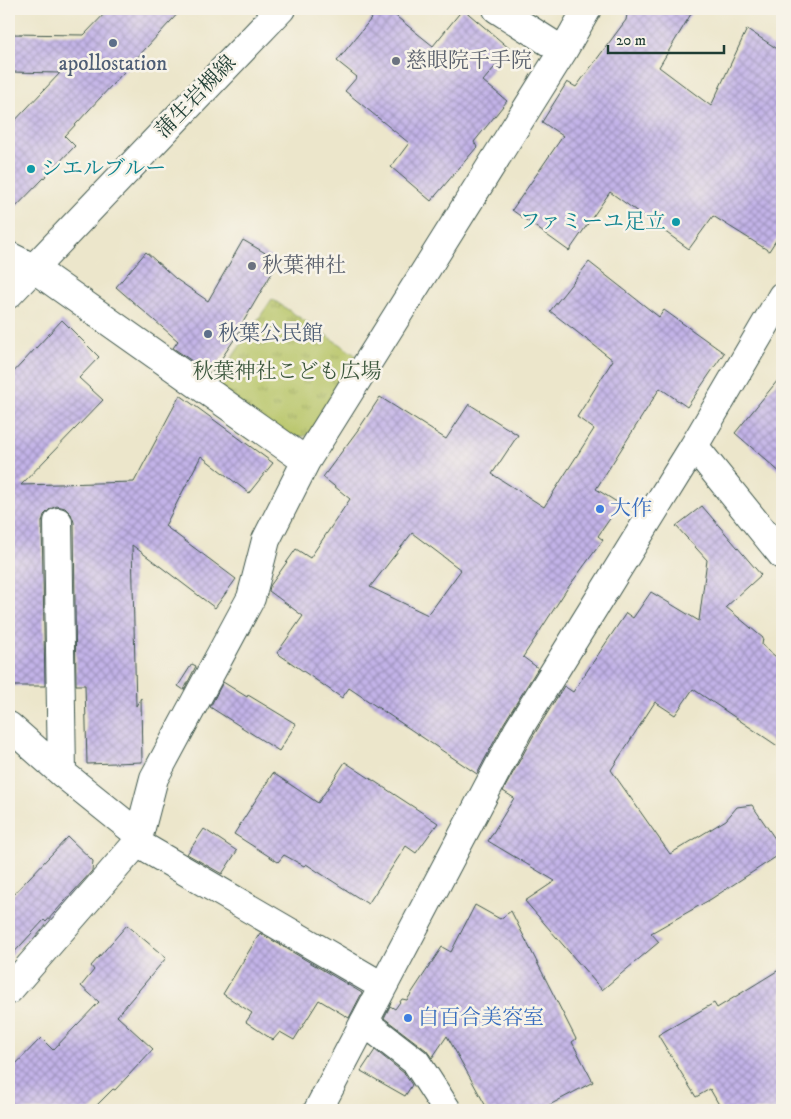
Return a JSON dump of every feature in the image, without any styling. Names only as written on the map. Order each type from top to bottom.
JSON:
[{"type":"street","name":"蒲生岩槻線","points":[[9,294],[281,9]]},
{"type":"street","points":[[497,9],[563,51]]},
{"type":"street","points":[[9,990],[138,839],[154,778],[252,598],[266,540],[306,461],[563,51],[587,9]]},
{"type":"street","points":[[9,256],[33,268],[306,461]]},
{"type":"street","points":[[318,1110],[518,730],[694,446],[782,296]]},
{"type":"street","points":[[694,446],[782,555]]},
{"type":"street","points":[[58,522],[62,773]]},
{"type":"street","points":[[9,726],[138,839],[382,986]]},
{"type":"street","points":[[364,1022],[416,1062],[447,1110]]},
{"type":"green space","name":"秋葉神社こども広場","points":[[272,299],[360,358],[310,435],[287,439],[214,384]]},
{"type":"building","points":[[109,9],[182,9],[65,136],[75,146],[9,214],[9,127],[60,73],[9,72],[9,34],[84,35]]},
{"type":"building","points":[[379,9],[387,9],[433,46],[463,9],[510,49],[483,81],[507,101],[474,142],[477,147],[431,201],[391,167],[409,143],[345,91],[357,77],[337,61]]},
{"type":"building","points":[[628,9],[694,9],[659,67],[711,106],[747,29],[782,52],[782,231],[769,251],[713,216],[689,249],[610,192],[569,251],[512,210],[563,136],[542,122],[567,82],[576,87],[626,20]]},
{"type":"building","points":[[243,240],[279,261],[242,324],[244,325],[211,374],[173,348],[178,341],[116,287],[146,252],[176,279],[208,301]]},
{"type":"building","points":[[589,262],[659,317],[664,310],[724,353],[687,407],[660,388],[596,489],[620,504],[598,536],[603,540],[567,589],[523,657],[538,668],[504,723],[477,774],[349,688],[342,698],[277,653],[303,616],[269,591],[270,586],[296,549],[310,558],[350,499],[323,477],[380,397],[446,439],[469,404],[518,435],[492,474],[544,507],[594,429],[577,417],[613,360],[550,311]],"holes":[[[412,533],[461,570],[428,615],[370,587]]]},
{"type":"building","points":[[62,320],[99,357],[79,378],[103,400],[21,485],[134,482],[180,395],[273,463],[249,493],[201,456],[165,526],[236,579],[215,608],[132,545],[136,706],[141,698],[142,762],[87,764],[85,685],[76,685],[74,522],[71,514],[65,508],[57,506],[50,509],[44,515],[42,522],[45,686],[9,686],[9,377]]},
{"type":"building","points":[[782,375],[782,474],[735,433]]},
{"type":"building","points":[[702,506],[761,575],[726,607],[763,638],[762,645],[782,662],[782,749],[693,689],[675,715],[655,702],[611,770],[670,854],[726,820],[737,807],[752,805],[782,849],[782,853],[711,899],[651,933],[659,942],[602,990],[525,901],[555,881],[488,841],[514,798],[503,791],[532,738],[564,686],[573,692],[626,613],[633,618],[651,592],[699,621],[707,560],[676,526]]},
{"type":"building","points":[[192,664],[196,666],[184,690],[178,686]]},
{"type":"building","points":[[223,682],[296,724],[279,751],[210,707]]},
{"type":"building","points":[[345,762],[438,823],[416,853],[406,846],[368,904],[306,864],[304,866],[284,855],[278,862],[234,834],[273,773],[318,803]]},
{"type":"building","points":[[204,829],[237,851],[222,874],[187,854]]},
{"type":"building","points":[[68,837],[93,861],[92,871],[46,922],[44,920],[9,958],[9,899]]},
{"type":"building","points":[[475,905],[500,919],[511,911],[576,1039],[572,1042],[593,1082],[540,1110],[488,1110],[447,1036],[432,1058],[426,1050],[384,1018],[390,1006],[395,1009],[402,999],[407,1000],[442,947],[451,952]]},
{"type":"building","points":[[127,925],[166,958],[117,1016],[153,1049],[115,1090],[113,1089],[92,1110],[9,1110],[9,1071],[41,1038],[53,1050],[99,1002],[81,986],[94,970],[91,966]]},
{"type":"building","points":[[260,933],[362,993],[349,1018],[319,1000],[294,1040],[280,1032],[273,1040],[246,1022],[252,1013],[223,994]]},
{"type":"building","points":[[782,968],[782,1110],[722,1110],[710,1089],[696,1097],[658,1035],[714,1003],[717,1008]]},
{"type":"building","points":[[375,1050],[404,1073],[412,1085],[405,1096],[361,1071]]},
{"type":"place","name":"apollostation","points":[[113,43]]},
{"type":"place","name":"慈眼院千手院","points":[[396,61]]},
{"type":"place","name":"シエルブルー","points":[[31,169]]},
{"type":"place","name":"ファミーユ足立","points":[[676,222]]},
{"type":"place","name":"秋葉神社","points":[[252,266]]},
{"type":"place","name":"秋葉公民館","points":[[208,334]]},
{"type":"place","name":"大作","points":[[600,509]]},
{"type":"place","name":"白百合美容室","points":[[408,1018]]}]
